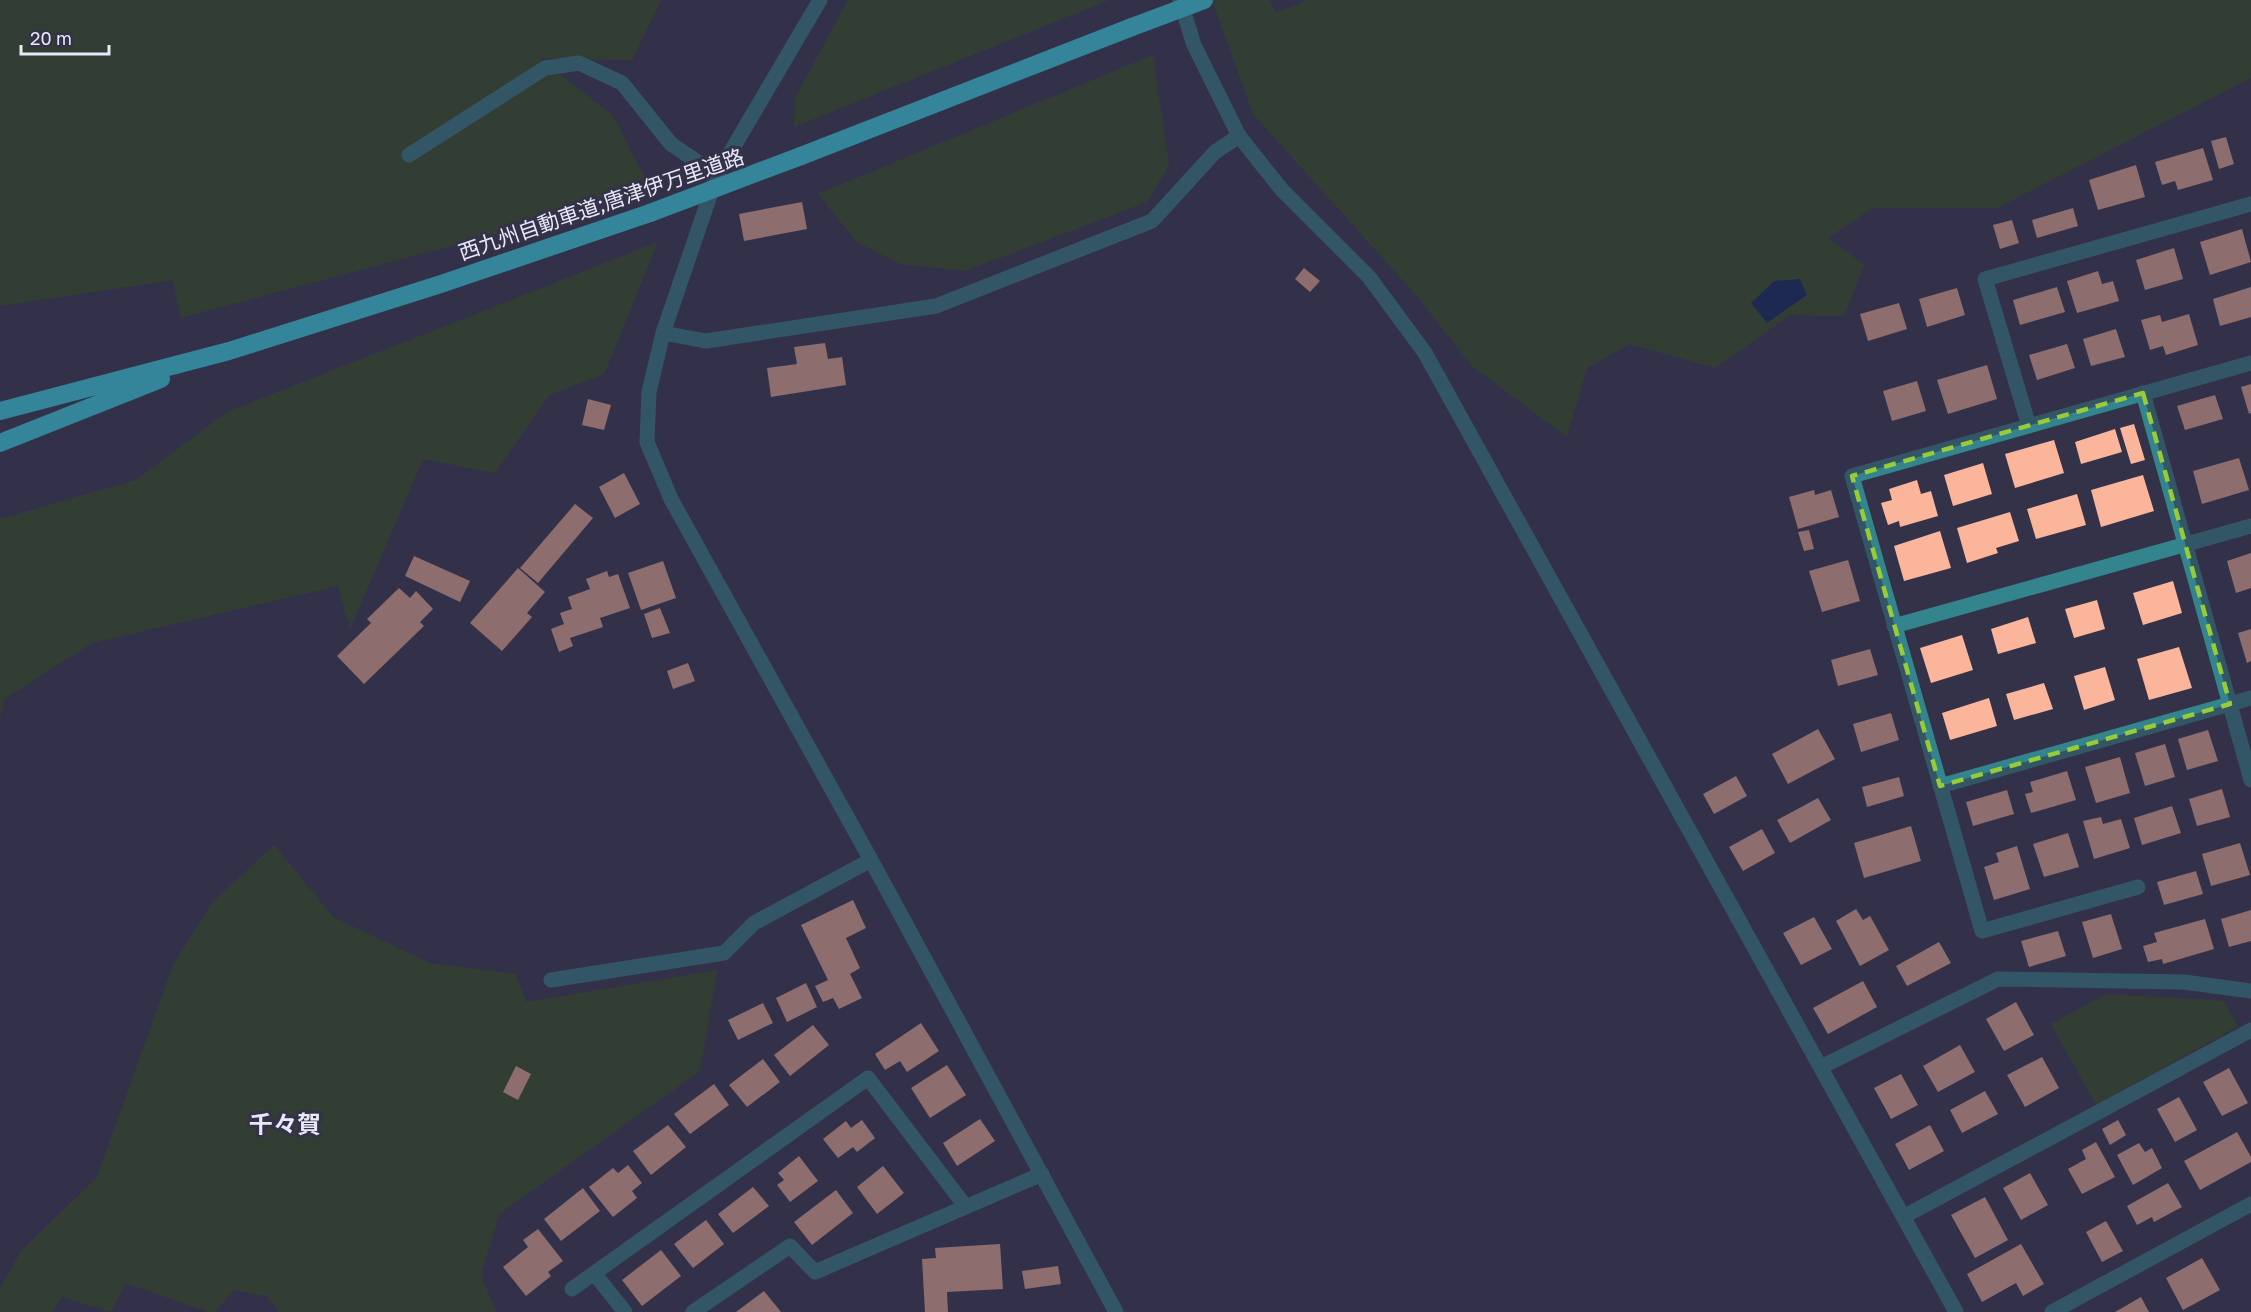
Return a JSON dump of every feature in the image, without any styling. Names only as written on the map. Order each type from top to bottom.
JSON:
[{"type":"highway","name":"西九州自動車道;唐津伊万里道路","points":[[0,411],[229,351],[441,284],[650,213],[1204,0]]},
{"type":"highway","points":[[0,443],[229,351]]},
{"type":"street","points":[[819,0],[717,175],[663,333],[649,392],[647,442],[676,509],[871,860],[1116,1312]]},
{"type":"street","points":[[1180,0],[1194,45],[1239,136],[1282,190],[1369,277],[1425,353],[1956,1312]]},
{"type":"street","points":[[409,155],[545,68],[579,63],[622,83],[671,144],[717,175]]},
{"type":"street","points":[[663,333],[706,341],[936,306],[1152,220],[1215,152],[1239,136]]},
{"type":"street","points":[[2029,426],[1985,279],[2251,204]]},
{"type":"street","points":[[2138,887],[1982,931],[1852,476],[2251,363]]},
{"type":"street","points":[[2143,393],[2251,780]]},
{"type":"street","points":[[1894,626],[2251,526]]},
{"type":"street","points":[[1940,786],[2251,698]]},
{"type":"street","points":[[551,980],[724,953],[754,923],[871,860]]},
{"type":"street","points":[[1821,1067],[1998,979],[2184,982],[2251,991]]},
{"type":"street","points":[[1904,1217],[2251,1030]]},
{"type":"street","points":[[572,1288],[868,1078],[966,1207]]},
{"type":"street","points":[[693,1312],[790,1246],[815,1272],[1042,1174]]},
{"type":"street","points":[[2052,1312],[2251,1204]]},
{"type":"street","points":[[594,1273],[625,1312]]},
{"type":"highlighted area","points":[[2143,393],[2230,704],[1940,786],[1852,476]]},
{"type":"green space","points":[[0,0],[661,0],[632,60],[539,58],[613,116],[647,182],[545,221],[180,318],[173,280],[0,306]]},
{"type":"green space","points":[[848,0],[1109,0],[794,127],[795,98]]},
{"type":"green space","points":[[1212,0],[1270,0],[1275,13],[1308,0],[2251,0],[2251,78],[1997,208],[1872,208],[1828,238],[1864,265],[1844,316],[1790,315],[1715,368],[1629,344],[1587,368],[1567,437],[1471,365],[1417,296],[1253,114]]},
{"type":"green space","points":[[1153,55],[1169,165],[1147,202],[965,271],[900,264],[857,242],[818,194]]},
{"type":"green space","points":[[658,242],[604,374],[549,395],[495,473],[423,459],[350,629],[338,586],[92,643],[4,699],[0,718],[0,519],[136,480],[227,412]]},
{"type":"green space","points":[[274,845],[333,917],[429,963],[516,974],[526,1002],[717,970],[700,1071],[499,1214],[481,1275],[496,1312],[280,1312],[266,1296],[234,1290],[215,1312],[209,1312],[126,1283],[111,1312],[62,1297],[52,1312],[0,1312],[0,1288],[21,1251],[97,1177],[173,965],[212,903]]},
{"type":"green space","points":[[2106,994],[2224,1001],[2238,1026],[2096,1105],[2051,1024]]},
{"type":"water","points":[[1800,279],[1807,295],[1767,323],[1751,303],[1774,281]]},
{"type":"building","points":[[2226,137],[2234,164],[2219,169],[2211,141]]},
{"type":"building","points":[[2203,148],[2213,180],[2178,190],[2175,181],[2162,185],[2155,162]]},
{"type":"building","points":[[2136,165],[2145,197],[2098,210],[2089,180]]},
{"type":"building","points":[[802,202],[807,229],[744,241],[739,214]]},
{"type":"building","points":[[2073,208],[2078,226],[2037,238],[2032,220]]},
{"type":"building","points":[[2012,220],[2019,243],[2000,249],[1993,225]]},
{"type":"building","points":[[2242,229],[2251,262],[2210,275],[2200,242]]},
{"type":"building","points":[[2174,248],[2183,279],[2145,290],[2136,260]]},
{"type":"building","points":[[1304,268],[1320,281],[1310,292],[1295,279]]},
{"type":"building","points":[[2098,271],[2102,284],[2113,281],[2119,301],[2077,313],[2067,281]]},
{"type":"building","points":[[2057,287],[2065,312],[2020,325],[2013,300]]},
{"type":"building","points":[[2251,287],[2251,317],[2220,326],[2213,299]]},
{"type":"building","points":[[1957,288],[1965,315],[1927,327],[1919,299]]},
{"type":"building","points":[[1899,303],[1907,329],[1868,341],[1860,314]]},
{"type":"building","points":[[2189,314],[2198,345],[2166,355],[2163,346],[2150,350],[2141,320],[2160,315],[2162,322]]},
{"type":"building","points":[[2116,329],[2125,357],[2091,366],[2083,339]]},
{"type":"building","points":[[825,343],[828,359],[842,357],[846,385],[771,397],[767,368],[797,364],[794,347]]},
{"type":"building","points":[[2067,344],[2075,368],[2037,380],[2029,355]]},
{"type":"building","points":[[1987,365],[1997,399],[1948,414],[1937,380]]},
{"type":"building","points":[[1917,381],[1926,411],[1892,421],[1883,391]]},
{"type":"building","points":[[2251,384],[2251,413],[2249,414],[2241,387]]},
{"type":"building","points":[[2215,395],[2223,419],[2185,430],[2177,406]]},
{"type":"building","points":[[588,399],[611,405],[604,430],[582,425]]},
{"type":"building","points":[[2134,424],[2145,460],[2131,464],[2120,428]]},
{"type":"building","points":[[2115,429],[2122,452],[2081,464],[2075,442]]},
{"type":"building","points":[[2054,440],[2064,473],[2015,488],[2005,454]]},
{"type":"building","points":[[2239,458],[2249,490],[2202,504],[2193,471]]},
{"type":"building","points":[[1983,463],[1992,494],[1953,506],[1944,475]]},
{"type":"building","points":[[624,473],[640,504],[615,518],[599,487]]},
{"type":"building","points":[[2143,475],[2154,511],[2101,527],[2091,490]]},
{"type":"building","points":[[1917,480],[1921,494],[1931,491],[1938,516],[1900,527],[1899,521],[1888,525],[1881,503],[1892,500],[1889,489]]},
{"type":"building","points":[[1814,490],[1815,495],[1831,490],[1839,517],[1798,529],[1789,497]]},
{"type":"building","points":[[2077,494],[2086,525],[2036,539],[2027,509]]},
{"type":"building","points":[[575,504],[593,518],[538,583],[520,568]]},
{"type":"building","points":[[2010,512],[2019,541],[1996,548],[1998,553],[1967,563],[1957,528]]},
{"type":"building","points":[[1809,530],[1814,549],[1804,551],[1798,532]]},
{"type":"building","points":[[1940,531],[1951,568],[1904,581],[1894,546]]},
{"type":"building","points":[[2251,553],[2251,588],[2236,593],[2227,561]]},
{"type":"building","points":[[414,556],[470,581],[460,602],[405,576]]},
{"type":"building","points":[[1848,560],[1860,601],[1822,612],[1809,571]]},
{"type":"building","points":[[663,561],[676,598],[641,610],[628,573]]},
{"type":"building","points":[[518,568],[545,592],[527,613],[532,617],[502,651],[470,623]]},
{"type":"building","points":[[607,571],[609,577],[618,574],[630,608],[600,618],[603,627],[570,638],[573,646],[559,652],[551,629],[564,624],[560,613],[572,609],[568,597],[590,589],[586,579]]},
{"type":"building","points":[[2173,581],[2182,613],[2143,625],[2133,593]]},
{"type":"building","points":[[399,588],[410,598],[416,591],[433,609],[420,622],[424,626],[364,684],[337,656],[371,623],[367,619]]},
{"type":"building","points":[[2097,600],[2105,629],[2074,638],[2065,609]]},
{"type":"building","points":[[660,608],[670,633],[652,638],[644,614]]},
{"type":"building","points":[[2028,617],[2036,643],[1998,654],[1991,629]]},
{"type":"building","points":[[2251,629],[2251,661],[2247,663],[2238,633]]},
{"type":"building","points":[[1962,635],[1973,670],[1931,683],[1920,648]]},
{"type":"building","points":[[2179,647],[2192,688],[2149,700],[2137,659]]},
{"type":"building","points":[[1870,649],[1878,675],[1838,686],[1831,660]]},
{"type":"building","points":[[688,663],[695,681],[673,689],[667,671]]},
{"type":"building","points":[[2105,667],[2115,700],[2084,710],[2074,676]]},
{"type":"building","points":[[2044,683],[2053,709],[2014,720],[2006,694]]},
{"type":"building","points":[[1989,698],[1997,726],[1950,740],[1942,713]]},
{"type":"building","points":[[1891,713],[1899,740],[1861,752],[1853,724]]},
{"type":"building","points":[[1818,729],[1835,759],[1788,784],[1772,754]]},
{"type":"building","points":[[2208,730],[2218,761],[2187,770],[2178,739]]},
{"type":"building","points":[[2165,744],[2175,777],[2145,786],[2135,753]]},
{"type":"building","points":[[2120,757],[2130,793],[2096,803],[2085,767]]},
{"type":"building","points":[[2067,771],[2076,800],[2031,813],[2025,794],[2033,792],[2030,782]]},
{"type":"building","points":[[1736,776],[1747,796],[1714,814],[1703,794]]},
{"type":"building","points":[[1899,777],[1904,796],[1867,807],[1862,787]]},
{"type":"building","points":[[2222,789],[2230,817],[2197,826],[2189,799]]},
{"type":"building","points":[[2007,790],[2014,814],[1973,826],[1966,802]]},
{"type":"building","points":[[1818,798],[1831,820],[1790,843],[1777,820]]},
{"type":"building","points":[[2172,806],[2181,833],[2142,845],[2134,818]]},
{"type":"building","points":[[2101,817],[2103,824],[2121,819],[2130,848],[2094,859],[2083,821]]},
{"type":"building","points":[[1911,826],[1921,861],[1864,878],[1854,843]]},
{"type":"building","points":[[1762,829],[1775,853],[1743,871],[1729,847]]},
{"type":"building","points":[[2068,833],[2079,867],[2044,877],[2033,844]]},
{"type":"building","points":[[2240,843],[2250,875],[2211,886],[2202,854]]},
{"type":"building","points":[[2017,846],[2030,889],[1994,900],[1984,867],[1999,862],[1996,853]]},
{"type":"building","points":[[2196,871],[2203,894],[2164,905],[2157,882]]},
{"type":"building","points":[[853,900],[866,928],[846,938],[860,968],[850,974],[862,998],[839,1009],[833,998],[823,1002],[815,986],[828,980],[801,925]]},
{"type":"building","points":[[1856,909],[1863,920],[1870,916],[1889,950],[1860,966],[1836,921]]},
{"type":"building","points":[[2251,910],[2251,941],[2229,947],[2221,919]]},
{"type":"building","points":[[2111,914],[2122,949],[2093,958],[2082,922]]},
{"type":"building","points":[[1814,917],[1832,949],[1801,965],[1783,933]]},
{"type":"building","points":[[2205,919],[2214,949],[2163,964],[2162,959],[2148,962],[2143,946],[2157,942],[2154,933]]},
{"type":"building","points":[[2058,931],[2066,956],[2029,967],[2021,941]]},
{"type":"building","points":[[1939,942],[1951,963],[1907,986],[1896,966]]},
{"type":"building","points":[[1863,981],[1877,1007],[1828,1034],[1813,1008]]},
{"type":"building","points":[[806,983],[817,1007],[787,1022],[776,998]]},
{"type":"building","points":[[2016,1002],[2034,1035],[2004,1051],[1986,1019]]},
{"type":"building","points":[[763,1003],[773,1023],[738,1040],[728,1020]]},
{"type":"building","points":[[921,1023],[939,1051],[907,1072],[900,1061],[885,1070],[875,1054]]},
{"type":"building","points":[[813,1025],[829,1045],[790,1076],[774,1055]]},
{"type":"building","points":[[1960,1045],[1975,1072],[1938,1092],[1923,1066]]},
{"type":"building","points":[[2042,1057],[2059,1088],[2025,1107],[2007,1075]]},
{"type":"building","points":[[763,1059],[780,1082],[747,1107],[729,1085]]},
{"type":"building","points":[[947,1065],[966,1095],[930,1118],[911,1088]]},
{"type":"building","points":[[516,1066],[531,1074],[518,1100],[503,1092]]},
{"type":"building","points":[[2229,1068],[2248,1103],[2222,1116],[2203,1082]]},
{"type":"building","points":[[1901,1074],[1918,1105],[1891,1119],[1874,1088]]},
{"type":"building","points":[[714,1084],[729,1105],[690,1134],[674,1114]]},
{"type":"building","points":[[1985,1091],[1998,1114],[1962,1133],[1950,1110]]},
{"type":"building","points":[[2179,1097],[2197,1130],[2175,1142],[2157,1109]]},
{"type":"building","points":[[980,1119],[995,1141],[957,1166],[943,1143]]},
{"type":"building","points":[[862,1120],[875,1138],[857,1152],[853,1147],[838,1158],[823,1139],[846,1121],[851,1128]]},
{"type":"building","points":[[2118,1120],[2126,1135],[2110,1145],[2102,1129]]},
{"type":"building","points":[[668,1125],[686,1147],[651,1175],[633,1151]]},
{"type":"building","points":[[1930,1125],[1944,1151],[1909,1170],[1895,1144]]},
{"type":"building","points":[[2237,1132],[2251,1157],[2251,1162],[2200,1190],[2184,1161]]},
{"type":"building","points":[[2096,1142],[2115,1177],[2082,1194],[2068,1169],[2086,1159],[2082,1150]]},
{"type":"building","points":[[2139,1143],[2145,1152],[2152,1148],[2162,1168],[2133,1185],[2117,1155]]},
{"type":"building","points":[[799,1156],[818,1181],[790,1202],[777,1185],[784,1180],[778,1173]]},
{"type":"building","points":[[628,1165],[642,1183],[632,1191],[637,1198],[613,1217],[589,1187],[613,1168],[618,1173]]},
{"type":"building","points":[[883,1166],[904,1193],[877,1214],[857,1187]]},
{"type":"building","points":[[2030,1173],[2048,1205],[2021,1220],[2003,1188]]},
{"type":"building","points":[[2168,1183],[2182,1207],[2154,1222],[2152,1217],[2137,1225],[2127,1206]]},
{"type":"building","points":[[753,1187],[769,1206],[733,1233],[718,1214]]},
{"type":"building","points":[[583,1188],[600,1211],[561,1241],[544,1219]]},
{"type":"building","points":[[836,1190],[853,1213],[812,1245],[794,1222]]},
{"type":"building","points":[[1985,1197],[2008,1240],[1975,1258],[1951,1215]]},
{"type":"building","points":[[706,1220],[724,1244],[693,1268],[674,1244]]},
{"type":"building","points":[[2106,1221],[2123,1251],[2102,1262],[2086,1232]]},
{"type":"building","points":[[538,1229],[563,1261],[548,1272],[551,1276],[526,1296],[503,1267],[528,1247],[523,1240]]},
{"type":"building","points":[[1000,1244],[1003,1289],[947,1292],[948,1312],[925,1312],[922,1259],[936,1258],[935,1248]]},
{"type":"building","points":[[2021,1244],[2044,1284],[2023,1296],[2016,1283],[1982,1302],[1967,1274]]},
{"type":"building","points":[[661,1250],[681,1276],[642,1306],[622,1280]]},
{"type":"building","points":[[2202,1258],[2220,1290],[2183,1310],[2166,1278]]},
{"type":"building","points":[[1058,1266],[1061,1284],[1025,1289],[1022,1271]]},
{"type":"building","points":[[764,1291],[781,1312],[736,1312]]},
{"type":"building","points":[[2141,1297],[2149,1312],[2115,1312]]},
{"type":"district","name":"千々賀","points":[[285,1123]]}]
